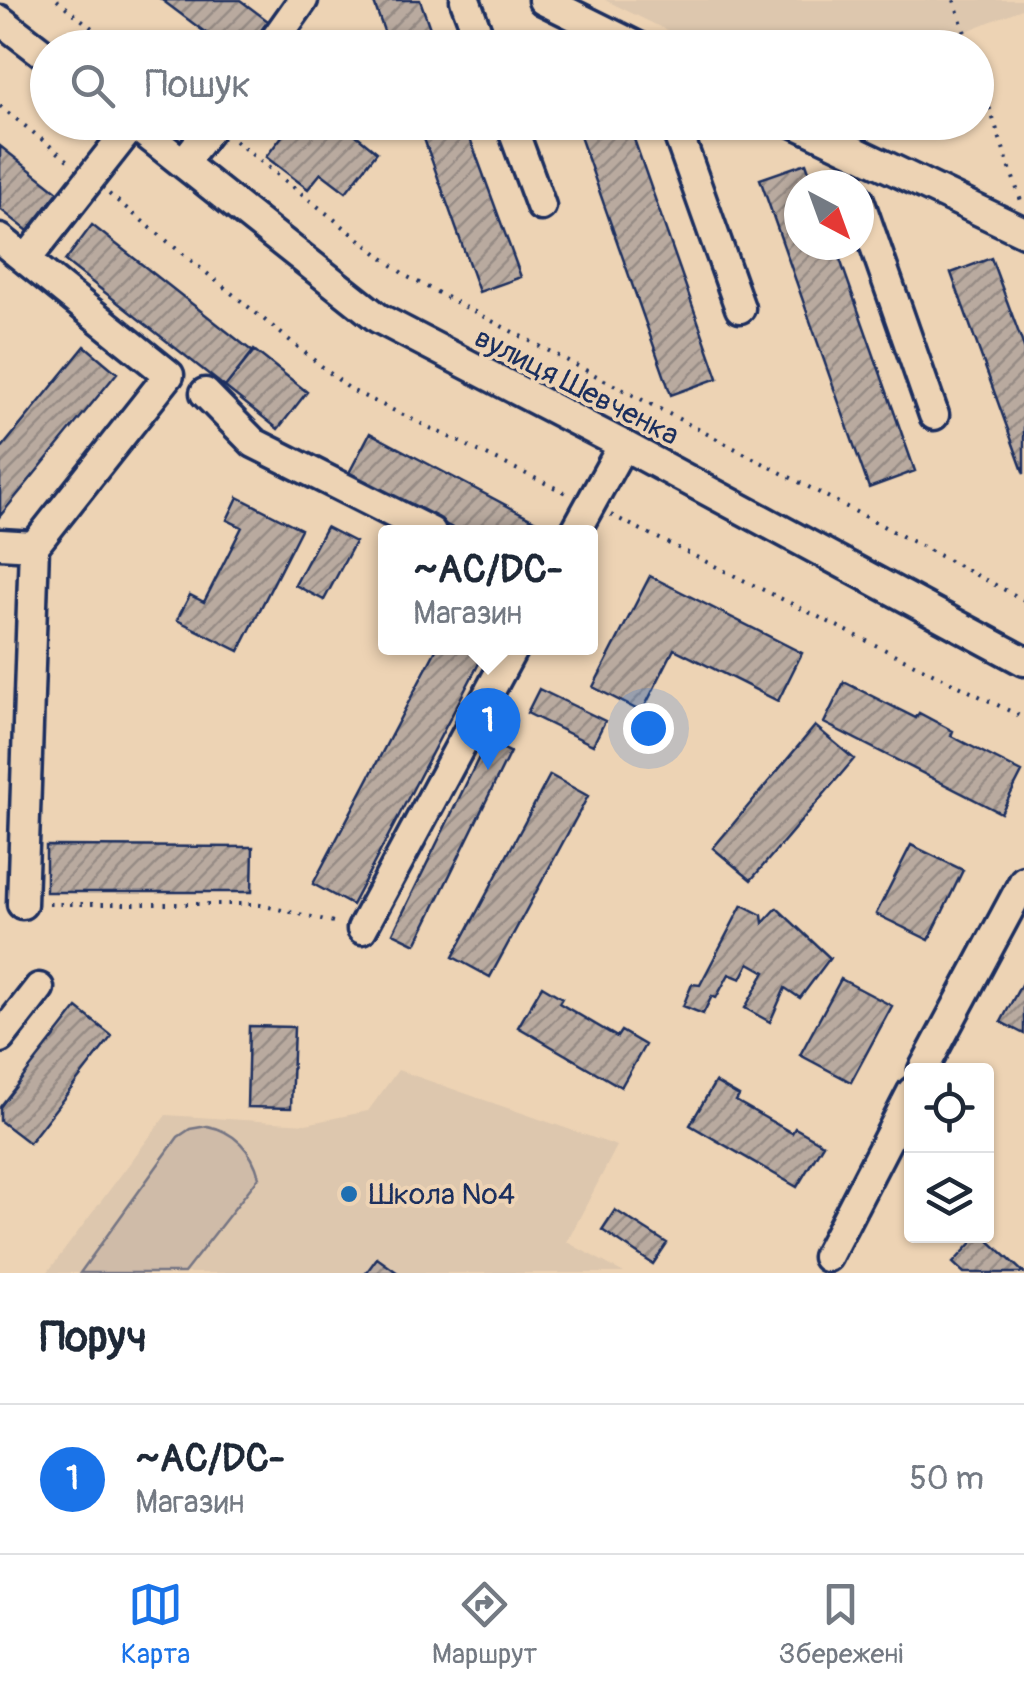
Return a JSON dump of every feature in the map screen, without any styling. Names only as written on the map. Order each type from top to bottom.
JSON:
[{"type":"street","points":[[282,30],[303,0]]},
{"type":"street","points":[[465,0],[476,30]]},
{"type":"street","points":[[543,0],[604,30]]},
{"type":"street","points":[[0,20],[30,43]]},
{"type":"street","points":[[26,260],[119,140]]},
{"type":"street","name":"вулиця Шевченка","points":[[154,140],[378,318],[1024,661]]},
{"type":"street","points":[[183,163],[201,140]]},
{"type":"street","points":[[516,140],[540,206]]},
{"type":"street","points":[[680,140],[740,308]]},
{"type":"street","points":[[830,140],[1024,232]]},
{"type":"street","points":[[840,145],[849,170]]},
{"type":"street","points":[[0,238],[169,374],[34,546],[22,904]]},
{"type":"street","points":[[874,243],[934,416]]},
{"type":"street","points":[[205,392],[254,443],[417,525]]},
{"type":"street","points":[[579,525],[623,445]]},
{"type":"street","points":[[0,544],[34,546]]},
{"type":"street","points":[[362,929],[509,655]]},
{"type":"street","points":[[927,1063],[1024,881]]},
{"type":"street","points":[[0,1038],[39,988]]},
{"type":"street","points":[[827,1257],[904,1108]]},
{"type":"path","points":[[57,0],[94,30]]},
{"type":"path","points":[[954,0],[964,30]]},
{"type":"path","points":[[0,106],[30,130]]},
{"type":"path","points":[[994,121],[1024,210]]},
{"type":"path","points":[[42,140],[351,390],[1024,718]]},
{"type":"path","points":[[235,140],[406,276],[1024,600]]},
{"type":"path","points":[[22,904],[256,904],[362,929]]},
{"type":"shaded area","points":[[605,0],[1024,0],[1024,8],[969,30],[666,30]]},
{"type":"shaded area","name":"Школа №4","points":[[398,1070],[617,1146],[567,1242],[624,1273],[47,1273],[166,1115],[306,1124],[368,1111]]},
{"type":"shaded area","points":[[207,1126],[226,1132],[240,1143],[252,1158],[259,1177],[184,1273],[80,1273],[178,1137],[190,1129]]},
{"type":"building","points":[[162,0],[240,0],[268,21],[261,30],[202,30]]},
{"type":"building","points":[[373,0],[420,0],[431,30],[384,30]]},
{"type":"building","points":[[279,140],[362,140],[377,152],[346,192],[321,173],[308,189],[266,157]]},
{"type":"building","points":[[424,140],[471,140],[521,277],[479,292]]},
{"type":"building","points":[[581,140],[634,140],[718,378],[671,395]]},
{"type":"building","points":[[0,146],[58,192],[28,231],[0,209]]},
{"type":"building","points":[[806,163],[809,170],[786,170]]},
{"type":"building","points":[[784,171],[784,247],[760,179]]},
{"type":"building","points":[[92,225],[253,352],[225,387],[65,261]]},
{"type":"building","points":[[991,258],[1024,347],[1024,474],[951,273]]},
{"type":"building","points":[[789,260],[840,260],[915,471],[869,488]]},
{"type":"building","points":[[85,346],[117,373],[0,516],[0,450]]},
{"type":"building","points":[[254,350],[307,392],[278,429],[225,387]]},
{"type":"building","points":[[370,433],[543,525],[447,525],[349,473]]},
{"type":"building","points":[[238,497],[301,529],[239,651],[177,620],[190,595],[204,602],[242,527],[227,520]]},
{"type":"building","points":[[326,527],[355,542],[324,600],[295,585]]},
{"type":"building","points":[[650,576],[802,653],[778,701],[674,649],[642,712],[593,687]]},
{"type":"building","points":[[433,655],[483,655],[352,905],[313,884]]},
{"type":"building","points":[[844,682],[916,718],[919,713],[953,731],[951,736],[1022,772],[1001,813],[824,723]]},
{"type":"building","points":[[539,689],[605,721],[593,745],[527,713]]},
{"type":"building","points":[[815,726],[854,759],[751,880],[713,848]]},
{"type":"building","points":[[487,741],[510,752],[416,944],[393,933]]},
{"type":"building","points":[[550,775],[588,796],[490,977],[453,957]]},
{"type":"building","points":[[911,845],[963,870],[929,940],[876,914]]},
{"type":"building","points":[[46,846],[253,847],[252,892],[46,892]]},
{"type":"building","points":[[742,905],[762,915],[763,923],[777,908],[830,958],[800,998],[785,988],[770,1022],[745,1008],[765,972],[749,963],[741,979],[729,974],[703,1014],[683,1006],[692,984],[700,985]]},
{"type":"building","points":[[841,979],[892,1006],[851,1082],[800,1055]]},
{"type":"building","points":[[1024,979],[1024,1034],[1001,1022]]},
{"type":"building","points":[[542,986],[562,998],[559,1003],[617,1037],[621,1031],[645,1045],[621,1087],[518,1027]]},
{"type":"building","points":[[77,1008],[112,1036],[29,1143],[0,1121],[0,1107]]},
{"type":"building","points":[[249,1026],[294,1027],[291,1108],[247,1107]]},
{"type":"building","points":[[715,1082],[739,1096],[736,1101],[792,1133],[795,1128],[823,1144],[797,1187],[690,1125]]},
{"type":"building","points":[[615,1210],[667,1243],[653,1264],[602,1230]]},
{"type":"building","points":[[972,1243],[992,1243],[1024,1273],[964,1273],[953,1263]]},
{"type":"building","points":[[377,1258],[398,1273],[366,1273]]},
{"type":"place","name":"~AC/DC-","points":[[488,770]]},
{"type":"place","name":"Школа №4","points":[[349,1194]]}]
